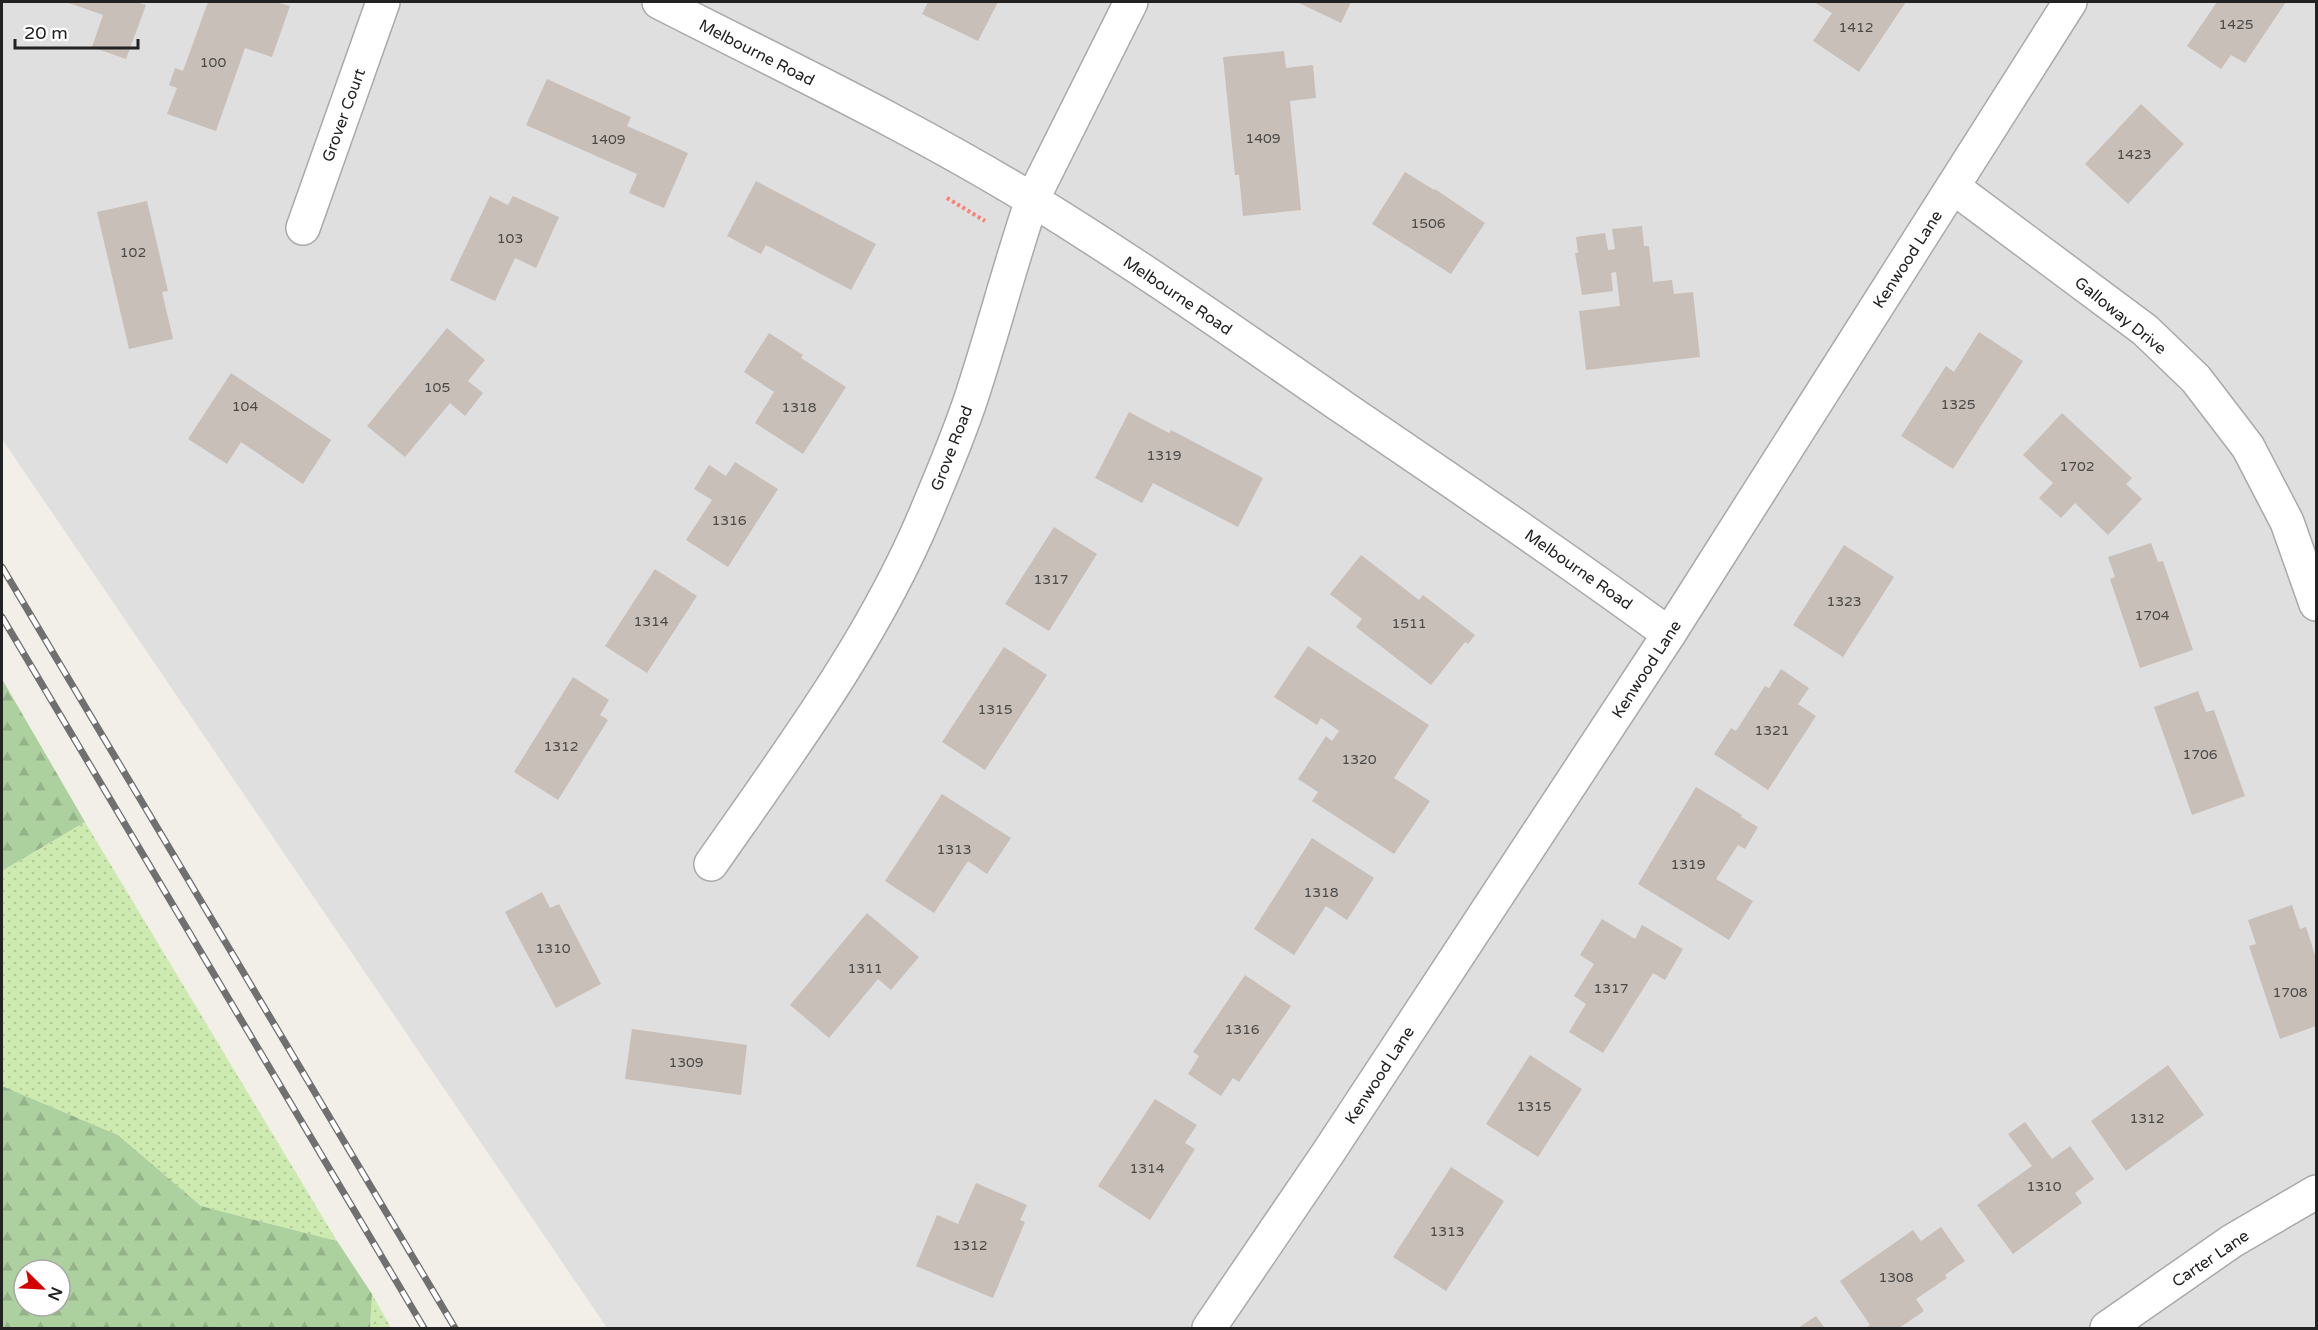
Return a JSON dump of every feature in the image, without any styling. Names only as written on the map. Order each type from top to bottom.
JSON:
[{"type":"street","name":"Grover Court","points":[[303,228],[383,2]]},
{"type":"street","name":"Melbourne Road","points":[[658,2],[910,131],[1032,200],[1128,260],[1546,545],[1669,634]]},
{"type":"street","name":"Grove Road","points":[[711,864],[815,713],[875,616],[925,515],[975,388],[1009,267],[1032,200],[1131,2]]},
{"type":"street","name":"Kenwood Lane","points":[[1209,1329],[1328,1153],[1669,634],[2070,2]]},
{"type":"street","name":"Galloway Drive","points":[[1953,187],[2145,330],[2196,379],[2248,447],[2288,522],[2316,604]]},
{"type":"street","name":"Carter Lane","points":[[2107,1329],[2232,1241],[2316,1192]]},
{"type":"shaded area","points":[[2,2],[2316,2],[2316,1328],[607,1328],[2,439]]},
{"type":"green space","points":[[2,679],[85,822],[2,871]]},
{"type":"green space","points":[[85,822],[337,1241],[201,1206],[118,1135],[2,1086],[2,871]]},
{"type":"green space","points":[[2,1086],[118,1135],[201,1206],[337,1241],[372,1294],[370,1328],[2,1328]]},
{"type":"green space","points":[[372,1294],[391,1328],[370,1328]]},
{"type":"building","points":[[66,2],[136,2],[146,5],[126,59],[92,47],[103,15]]},
{"type":"building","points":[[208,2],[276,2],[290,6],[272,57],[245,48],[216,131],[167,114],[177,88],[169,85],[175,68],[183,71]]},
{"type":"building","points":[[928,2],[998,2],[978,41],[922,14]]},
{"type":"building","points":[[1297,2],[1351,2],[1341,23]]},
{"type":"building","points":[[1814,2],[1906,2],[1859,72],[1813,41],[1832,13]]},
{"type":"building","points":[[2217,2],[2286,2],[2245,63],[2231,55],[2221,69],[2187,46]]},
{"type":"building","points":[[1284,51],[1286,68],[1313,65],[1316,98],[1290,101],[1301,210],[1243,216],[1239,175],[1235,175],[1223,57]]},
{"type":"building","points":[[547,79],[631,117],[627,126],[688,153],[664,208],[629,193],[637,174],[526,125]]},
{"type":"building","points":[[2141,104],[2184,144],[2128,204],[2085,164]]},
{"type":"building","points":[[1405,172],[1485,223],[1451,274],[1372,224]]},
{"type":"building","points":[[756,181],[876,244],[851,290],[766,245],[761,254],[727,236]]},
{"type":"building","points":[[490,196],[508,205],[513,196],[559,217],[536,268],[515,258],[495,301],[450,280]]},
{"type":"building","points":[[147,201],[168,291],[162,292],[173,339],[129,349],[97,212]]},
{"type":"building","points":[[1642,226],[1644,246],[1649,246],[1653,282],[1672,280],[1674,294],[1693,292],[1700,357],[1586,370],[1579,311],[1620,306],[1616,272],[1611,273],[1613,291],[1582,295],[1575,253],[1578,253],[1576,237],[1605,233],[1608,250],[1615,249],[1612,229]]},
{"type":"building","points":[[447,328],[485,360],[468,381],[483,393],[465,416],[450,403],[405,457],[367,426]]},
{"type":"building","points":[[1979,332],[2023,361],[1953,469],[1901,436],[1946,366],[1954,372]]},
{"type":"building","points":[[769,333],[803,355],[801,358],[846,387],[803,454],[755,423],[774,392],[744,372]]},
{"type":"building","points":[[231,373],[331,440],[303,484],[241,442],[227,464],[188,439]]},
{"type":"building","points":[[1129,412],[1169,433],[1171,430],[1263,478],[1238,527],[1153,483],[1142,503],[1095,478]]},
{"type":"building","points":[[2062,413],[2132,478],[2126,484],[2142,499],[2108,535],[2075,503],[2061,518],[2039,498],[2053,483],[2023,455]]},
{"type":"building","points":[[735,462],[778,489],[728,567],[686,540],[712,500],[694,489],[709,465],[726,476]]},
{"type":"building","points":[[1054,527],[1097,554],[1049,631],[1005,604]]},
{"type":"building","points":[[2151,543],[2158,562],[2163,561],[2193,650],[2140,668],[2110,579],[2115,577],[2108,557]]},
{"type":"building","points":[[1844,545],[1894,577],[1843,657],[1793,625]]},
{"type":"building","points":[[1361,555],[1419,600],[1423,595],[1475,635],[1468,644],[1465,642],[1431,685],[1356,627],[1362,619],[1330,594]]},
{"type":"building","points":[[655,569],[697,596],[647,673],[605,646]]},
{"type":"building","points":[[1308,646],[1429,725],[1394,778],[1430,801],[1394,854],[1312,801],[1318,792],[1298,779],[1326,736],[1332,741],[1339,731],[1321,718],[1317,725],[1274,697]]},
{"type":"building","points":[[1004,647],[1047,675],[985,770],[942,742]]},
{"type":"building","points":[[1781,669],[1809,688],[1798,704],[1816,716],[1768,790],[1714,754],[1731,728],[1736,731],[1765,686],[1769,688]]},
{"type":"building","points":[[573,677],[609,700],[600,715],[608,720],[558,800],[514,772]]},
{"type":"building","points":[[2198,691],[2206,712],[2214,710],[2245,796],[2192,815],[2154,707]]},
{"type":"building","points":[[1696,787],[1758,827],[1745,849],[1738,845],[1716,879],[1753,901],[1729,940],[1638,884]]},
{"type":"building","points":[[942,794],[1011,838],[987,874],[968,861],[934,913],[885,881]]},
{"type":"building","points":[[1312,838],[1374,878],[1347,920],[1326,906],[1294,955],[1254,929]]},
{"type":"building","points":[[542,892],[550,908],[559,904],[601,984],[556,1008],[505,912]]},
{"type":"building","points":[[2292,905],[2300,929],[2306,927],[2316,958],[2316,1026],[2280,1039],[2249,946],[2256,944],[2248,920]]},
{"type":"building","points":[[867,913],[919,957],[891,990],[878,979],[829,1038],[790,1005]]},
{"type":"building","points":[[1602,919],[1635,939],[1642,925],[1683,949],[1665,980],[1653,973],[1603,1053],[1569,1032],[1586,1004],[1574,996],[1594,964],[1580,955]]},
{"type":"building","points":[[1245,975],[1291,1006],[1239,1082],[1233,1078],[1221,1096],[1188,1074],[1199,1056],[1193,1052]]},
{"type":"building","points":[[632,1029],[747,1045],[741,1095],[625,1079]]},
{"type":"building","points":[[1530,1055],[1582,1089],[1538,1157],[1486,1124]]},
{"type":"building","points":[[2168,1065],[2204,1115],[2126,1171],[2091,1121]]},
{"type":"building","points":[[1155,1099],[1197,1125],[1185,1143],[1195,1149],[1150,1220],[1098,1186]]},
{"type":"building","points":[[2025,1122],[2052,1159],[2070,1146],[2094,1179],[2075,1193],[2082,1203],[2013,1254],[1977,1205],[2032,1166],[2008,1134]]},
{"type":"building","points":[[1451,1167],[1504,1201],[1446,1291],[1393,1257]]},
{"type":"building","points":[[976,1183],[1027,1205],[1020,1220],[1025,1222],[993,1298],[916,1266],[937,1215],[958,1224]]},
{"type":"building","points":[[1941,1227],[1965,1261],[1945,1275],[1947,1278],[1916,1299],[1924,1311],[1899,1328],[1867,1327],[1870,1325],[1840,1281],[1913,1230],[1921,1241]]},
{"type":"building","points":[[1816,1316],[1825,1328],[1798,1328]]},
{"type":"railway","points":[[2,567],[455,1328]]},
{"type":"railway","points":[[2,617],[424,1328]]}]
